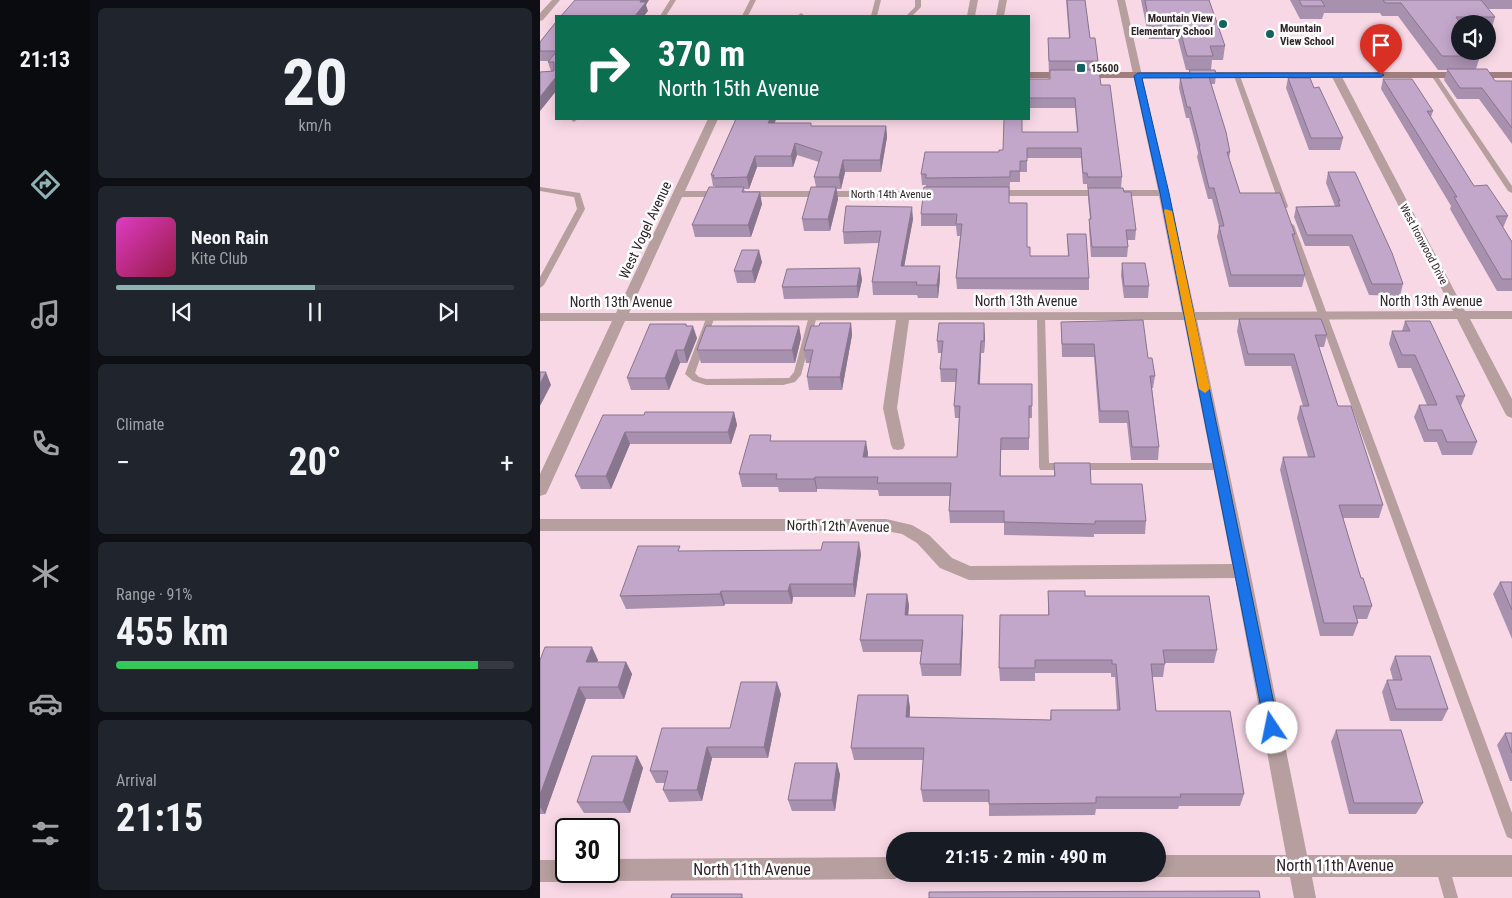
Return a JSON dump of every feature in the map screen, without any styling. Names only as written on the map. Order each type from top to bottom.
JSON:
[{"type":"street","points":[[540,18],[556,0]]},
{"type":"street","points":[[971,15],[974,0]]},
{"type":"street","points":[[1000,15],[1003,0]]},
{"type":"street","points":[[1121,0],[1164,193],[1242,571],[1305,898]]},
{"type":"street","points":[[1030,76],[1512,75]]},
{"type":"street","name":"West Ironwood Drive","points":[[1336,76],[1512,413]]},
{"type":"street","name":"West Vogel Avenue","points":[[540,490],[713,120]]},
{"type":"street","points":[[975,194],[1164,193]]},
{"type":"street","name":"North 14th Avenue","points":[[678,194],[955,194]]},
{"type":"street","name":"North 13th Avenue","points":[[540,317],[1512,315]]},
{"type":"street","points":[[898,445],[890,408],[903,316]]},
{"type":"street","name":"North 12th Avenue","points":[[540,525],[886,525],[906,529],[923,539],[946,563],[969,573],[1242,571]]},
{"type":"street","name":"North 11th Avenue","points":[[1166,866],[1512,866]]},
{"type":"street","name":"North 11th Avenue","points":[[620,870],[886,868]]},
{"type":"street","points":[[540,871],[555,870]]},
{"type":"lane","points":[[665,15],[673,0]]},
{"type":"lane","points":[[746,15],[753,0]]},
{"type":"lane","points":[[874,15],[878,0]]},
{"type":"lane","points":[[909,15],[918,7],[918,0]]},
{"type":"lane","points":[[1434,75],[1512,191]]},
{"type":"lane","points":[[1237,76],[1512,832]]},
{"type":"lane","points":[[540,189],[577,195],[581,209],[540,285]]},
{"type":"lane","points":[[711,316],[690,374],[696,379],[706,382],[782,382],[792,380],[798,373],[813,316]]},
{"type":"lane","points":[[1041,316],[1044,468],[1220,467]]},
{"type":"lane","points":[[1442,866],[1451,898]]},
{"type":"building","points":[[575,0],[641,0],[640,2],[646,2],[636,15],[562,15]]},
{"type":"building","points":[[1067,0],[1085,0],[1090,38],[1095,38],[1098,61],[1049,61],[1048,38],[1070,38]]},
{"type":"building","points":[[1145,0],[1209,0],[1225,46],[1210,46],[1213,56],[1187,56],[1179,26],[1150,26]]},
{"type":"building","points":[[1299,0],[1321,0],[1325,6],[1302,6]]},
{"type":"building","points":[[1383,0],[1481,0],[1493,15],[1451,15],[1451,56],[1442,56],[1401,3],[1385,3]]},
{"type":"building","points":[[555,23],[555,51],[540,51],[540,42]]},
{"type":"building","points":[[555,53],[555,78],[540,97],[540,72],[554,71],[554,62],[548,62]]},
{"type":"building","points":[[1447,69],[1487,69],[1495,81],[1512,81],[1512,128],[1482,88],[1460,88]]},
{"type":"building","points":[[1050,70],[1099,70],[1101,85],[1110,85],[1122,177],[1088,177],[1087,173],[1083,173],[1081,148],[1027,148],[1027,161],[1020,161],[1020,171],[1010,171],[1010,177],[926,178],[926,174],[921,174],[925,152],[999,152],[999,150],[1003,150],[1004,120],[1022,120],[1022,132],[1078,132],[1075,98],[1030,98],[1030,79],[1050,79]]},
{"type":"building","points":[[1189,70],[1215,70],[1216,74],[1208,74],[1226,132],[1230,152],[1227,152],[1240,193],[1280,193],[1295,234],[1292,234],[1305,275],[1231,275],[1219,226],[1224,226],[1214,188],[1209,188],[1190,107],[1187,107],[1180,78],[1192,78]]},
{"type":"building","points":[[1288,78],[1310,78],[1314,88],[1319,87],[1343,138],[1311,138]]},
{"type":"building","points":[[1383,79],[1412,79],[1433,111],[1427,111],[1474,186],[1487,185],[1508,216],[1496,216],[1512,242],[1512,279],[1502,279],[1454,197],[1457,197]]},
{"type":"building","points":[[736,120],[770,120],[768,123],[811,123],[811,126],[886,126],[880,160],[843,160],[839,177],[814,177],[822,152],[795,143],[791,156],[755,156],[747,177],[713,178],[714,175],[711,175]]},
{"type":"building","points":[[1328,172],[1355,172],[1392,253],[1403,284],[1372,284],[1352,235],[1307,235],[1296,207],[1340,206],[1338,201],[1340,201]]},
{"type":"building","points":[[709,187],[744,187],[742,192],[760,192],[748,225],[692,225]]},
{"type":"building","points":[[811,187],[836,187],[828,219],[802,219]]},
{"type":"building","points":[[924,187],[1009,187],[1009,203],[1027,203],[1027,247],[1030,247],[1030,256],[1069,256],[1067,234],[1086,234],[1089,278],[956,278],[962,224],[956,224],[957,214],[921,214]]},
{"type":"building","points":[[1088,188],[1123,188],[1124,192],[1131,192],[1136,230],[1126,230],[1128,247],[1092,247]]},
{"type":"building","points":[[846,206],[912,207],[901,266],[940,266],[937,285],[916,285],[917,282],[872,282],[881,231],[843,232]]},
{"type":"building","points":[[742,250],[759,250],[752,271],[734,271]]},
{"type":"building","points":[[1122,263],[1145,263],[1149,286],[1124,286]]},
{"type":"building","points":[[860,268],[857,286],[782,287],[787,269]]},
{"type":"building","points":[[1239,319],[1321,319],[1327,335],[1315,335],[1338,406],[1351,406],[1383,505],[1339,505],[1361,578],[1363,578],[1372,606],[1353,606],[1358,623],[1324,623],[1283,457],[1315,457],[1300,406],[1309,406],[1294,354],[1248,354]]},
{"type":"building","points":[[1143,320],[1148,358],[1152,358],[1155,376],[1150,376],[1159,447],[1132,447],[1128,411],[1100,411],[1094,344],[1062,344],[1061,322]]},
{"type":"building","points":[[1405,321],[1430,321],[1465,396],[1456,396],[1477,442],[1447,442],[1442,430],[1428,430],[1419,405],[1437,405],[1415,355],[1402,355],[1392,331],[1410,331]]},
{"type":"building","points":[[820,323],[851,323],[840,377],[807,377],[813,350],[804,350],[811,326],[819,326]]},
{"type":"building","points":[[939,323],[984,323],[984,341],[981,341],[978,384],[1032,384],[1032,406],[1029,406],[1029,438],[1001,438],[1000,476],[1055,476],[1054,463],[1090,463],[1091,484],[1142,484],[1146,521],[1095,521],[1095,524],[1004,522],[1004,511],[949,511],[951,483],[877,483],[878,477],[776,479],[777,474],[739,474],[750,435],[771,435],[770,441],[866,441],[863,457],[957,457],[960,406],[954,406],[957,369],[940,369],[943,341],[937,341]]},
{"type":"building","points":[[650,324],[686,324],[686,326],[693,326],[684,350],[676,350],[665,378],[627,378]]},
{"type":"building","points":[[706,326],[799,326],[792,350],[697,350]]},
{"type":"building","points":[[540,372],[546,372],[540,384]]},
{"type":"building","points":[[645,412],[734,412],[728,432],[625,432],[606,476],[575,476],[603,415],[644,415]]},
{"type":"building","points":[[823,542],[859,542],[853,584],[790,584],[788,591],[721,591],[720,594],[620,596],[638,546],[680,546],[678,551],[821,550]]},
{"type":"building","points":[[1500,582],[1512,582],[1512,610]]},
{"type":"building","points":[[1048,591],[1085,591],[1085,596],[1209,596],[1217,650],[1163,650],[1165,664],[1151,664],[1156,711],[1230,711],[1244,794],[1180,794],[1181,797],[1096,797],[1096,803],[989,804],[989,790],[921,790],[924,748],[851,748],[858,695],[908,695],[906,717],[1051,720],[1051,710],[1120,710],[1116,664],[1112,664],[1112,660],[1035,660],[1035,668],[999,668],[1000,615],[1049,615]]},
{"type":"building","points":[[867,594],[907,594],[905,615],[963,615],[960,664],[920,664],[923,640],[860,640]]},
{"type":"building","points":[[545,647],[592,647],[586,662],[626,662],[618,687],[579,687],[540,795],[540,660]]},
{"type":"building","points":[[1395,656],[1430,656],[1448,709],[1396,709],[1387,680],[1402,680]]},
{"type":"building","points":[[741,682],[777,682],[764,747],[707,747],[697,790],[663,790],[668,771],[650,771],[662,728],[730,728]]},
{"type":"building","points":[[1336,730],[1401,730],[1423,803],[1354,803]]},
{"type":"building","points":[[1505,733],[1512,733],[1512,753]]},
{"type":"building","points":[[592,756],[637,756],[623,802],[577,802]]},
{"type":"building","points":[[795,763],[837,763],[832,800],[788,800]]},
{"type":"building","points":[[1259,891],[1260,898],[929,898],[929,892]]},
{"type":"building","points":[[672,894],[742,894],[742,898],[671,898]]},
{"type":"slow traffic","points":[[1168,211],[1205,389]]},
{"type":"place","name":"Mountain View Elementary School","points":[[1223,24]]},
{"type":"place","name":"Mountain View School","points":[[1270,34]]},
{"type":"place","name":"15600","points":[[1081,68]]},
{"type":"route","points":[[1272,728],[1150,124],[1138,76],[1381,75]]}]
